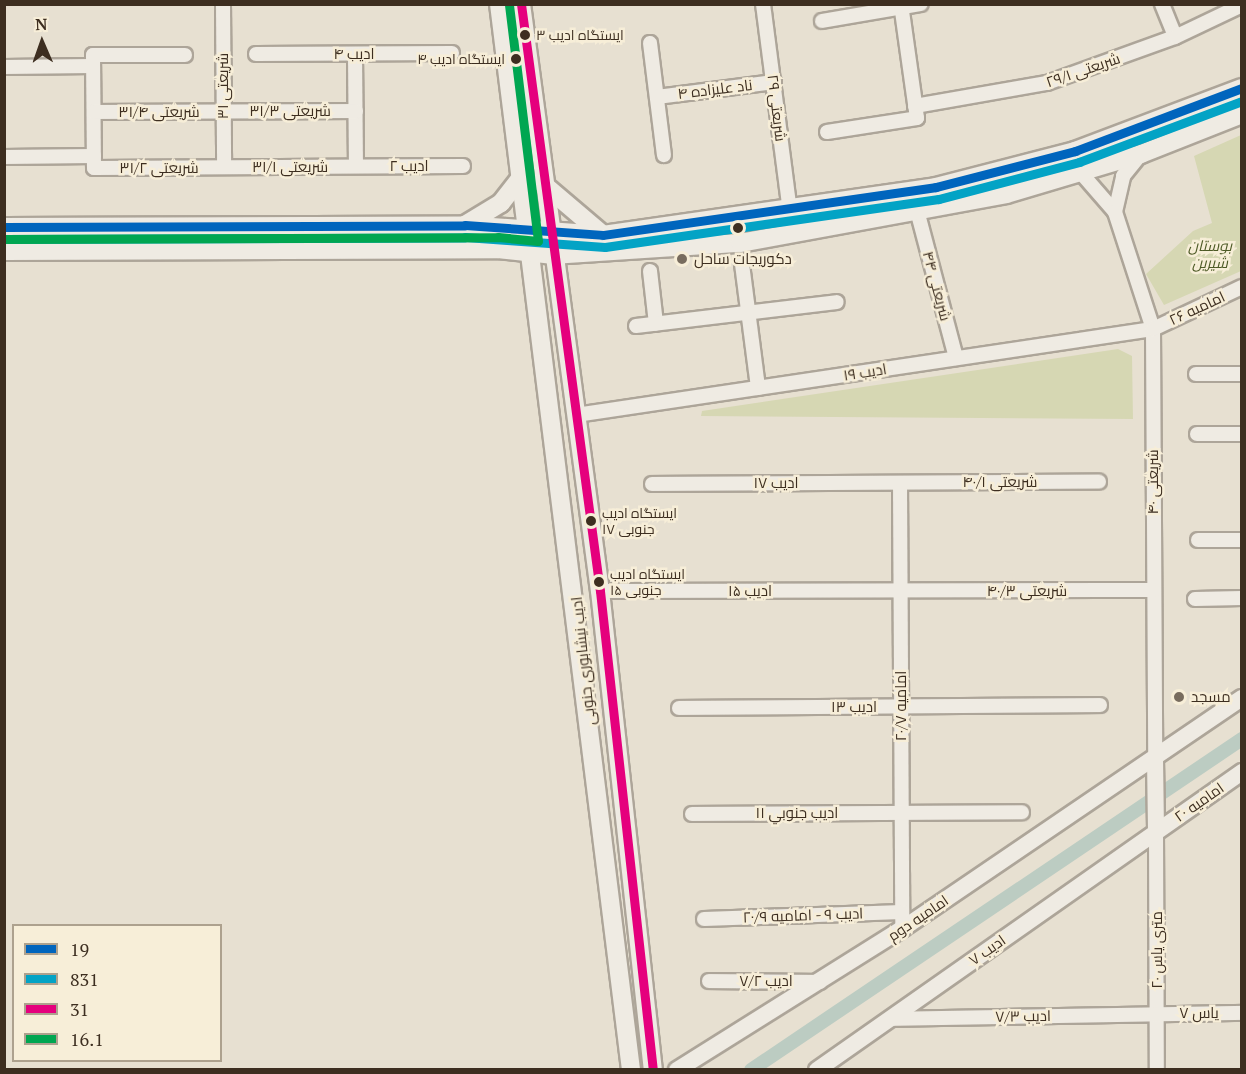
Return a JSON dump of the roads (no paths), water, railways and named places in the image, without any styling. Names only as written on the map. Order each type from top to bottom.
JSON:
[{"type":"main road","name":"ادیب نیشابوری جنوبی","points":[[500,4],[631,1070]]},
{"type":"main road","name":"ادیب نیشابوری جنوبی","points":[[521,4],[542,183],[600,591],[653,1070]]},
{"type":"main road","points":[[4,227],[465,225],[549,234],[603,235],[790,211],[936,187],[1075,151],[1242,88]]},
{"type":"main road","points":[[4,251],[529,253],[552,255],[740,243],[918,214],[1082,174],[1242,114]]},
{"type":"main road","points":[[465,225],[501,203],[520,179]]},
{"type":"main road","points":[[542,183],[603,235]]},
{"type":"street","name":"شریعتی ۳۱","points":[[223,4],[224,167]]},
{"type":"street","name":"شریعتی ۲۹","points":[[763,4],[790,211]]},
{"type":"street","points":[[822,21],[921,4]]},
{"type":"street","points":[[1162,4],[1175,37]]},
{"type":"street","name":"شریعتی ۲۹/۱","points":[[827,132],[1047,83],[1175,37],[1242,5]]},
{"type":"street","points":[[901,7],[916,112]]},
{"type":"street","points":[[650,43],[664,155]]},
{"type":"street","name":"ادیب ۴","points":[[256,54],[452,53]]},
{"type":"street","points":[[355,54],[356,166]]},
{"type":"street","points":[[4,67],[185,55]]},
{"type":"street","points":[[93,61],[94,162]]},
{"type":"street","name":"ناد علیزاده ۴","points":[[657,97],[774,82]]},
{"type":"street","name":"شریعتی ۳۱/۳","points":[[223,112],[356,111]]},
{"type":"street","name":"شریعتی ۳۱/۴","points":[[94,112],[223,112]]},
{"type":"street","points":[[1115,212],[1123,177],[1141,153]]},
{"type":"street","name":"شریعتی ۳۱/۲","points":[[4,156],[224,167]]},
{"type":"street","name":"ادیب ۲","points":[[356,166],[463,166]]},
{"type":"street","name":"شریعتی ۳۱/۱","points":[[224,167],[356,166]]},
{"type":"street","name":"شریعتی ۴۰","points":[[1082,174],[1115,212],[1153,329],[1155,758]]},
{"type":"street","name":"شریعتی ۴۴","points":[[918,214],[956,358]]},
{"type":"street","points":[[742,264],[758,388]]},
{"type":"street","points":[[650,271],[656,324]]},
{"type":"street","name":"امامیه ۲۶","points":[[1153,329],[1242,287]]},
{"type":"street","points":[[636,326],[837,302]]},
{"type":"street","name":"ادیب ۱۹","points":[[576,415],[1153,329]]},
{"type":"street","points":[[1196,374],[1242,374]]},
{"type":"street","points":[[1197,434],[1242,434]]},
{"type":"street","name":"شریعتی ۴۰/۱","points":[[900,483],[1099,482]]},
{"type":"street","name":"ادیب ۱۷","points":[[652,484],[900,483]]},
{"type":"street","name":"امامیه ۲۰/۷","points":[[900,483],[902,921]]},
{"type":"street","points":[[1198,540],[1242,540]]},
{"type":"street","name":"شریعتی ۴۰/۳","points":[[901,591],[1154,590]]},
{"type":"street","name":"ادیب ۱۵","points":[[600,591],[901,591]]},
{"type":"street","points":[[1195,599],[1242,598]]},
{"type":"street","points":[[1156,831],[1155,758],[1242,698]]},
{"type":"street","name":"ادیب ۱۳","points":[[679,708],[1100,705]]},
{"type":"street","name":"امامیه دوم","points":[[677,1070],[822,982],[902,921],[1155,758]]},
{"type":"street","name":"امامیه ۲۰","points":[[1156,831],[1242,772]]},
{"type":"street","name":"ادیب جنوبي ١١","points":[[692,814],[1022,812]]},
{"type":"street","name":"۲۰ متری یاس","points":[[1156,831],[1157,1070]]},
{"type":"street","name":"ادیب ۷","points":[[817,1070],[1156,831]]},
{"type":"street","name":"ادیب ۹ - امامیه ۲۰/۹","points":[[704,919],[902,921]]},
{"type":"street","name":"ادیب ۷/۲","points":[[709,981],[822,982]]},
{"type":"street","name":"یاس ۷","points":[[1157,1013],[1242,1013]]},
{"type":"street","name":"ادیب ۷/۳","points":[[890,1019],[1157,1013]]},
{"type":"waterway","points":[[751,1070],[1242,739]]},
{"type":"place","name":"ایستگاه ادیب ۳","points":[[525,35]]},
{"type":"place","name":"ایستگاه ادیب ۴","points":[[516,59]]},
{"type":"place","name":"دکوریجات ساحل","points":[[682,259]]},
{"type":"place","name":"ایستگاه ادیب جنوبی ۱۷","points":[[591,521]]},
{"type":"place","name":"ایستگاه ادیب جنوبی ۱۵","points":[[599,582]]},
{"type":"place","name":"مسجد","points":[[1179,697]]},
{"type":"park label","name":"بوستان شیرین","points":[[1210,254]]}]
